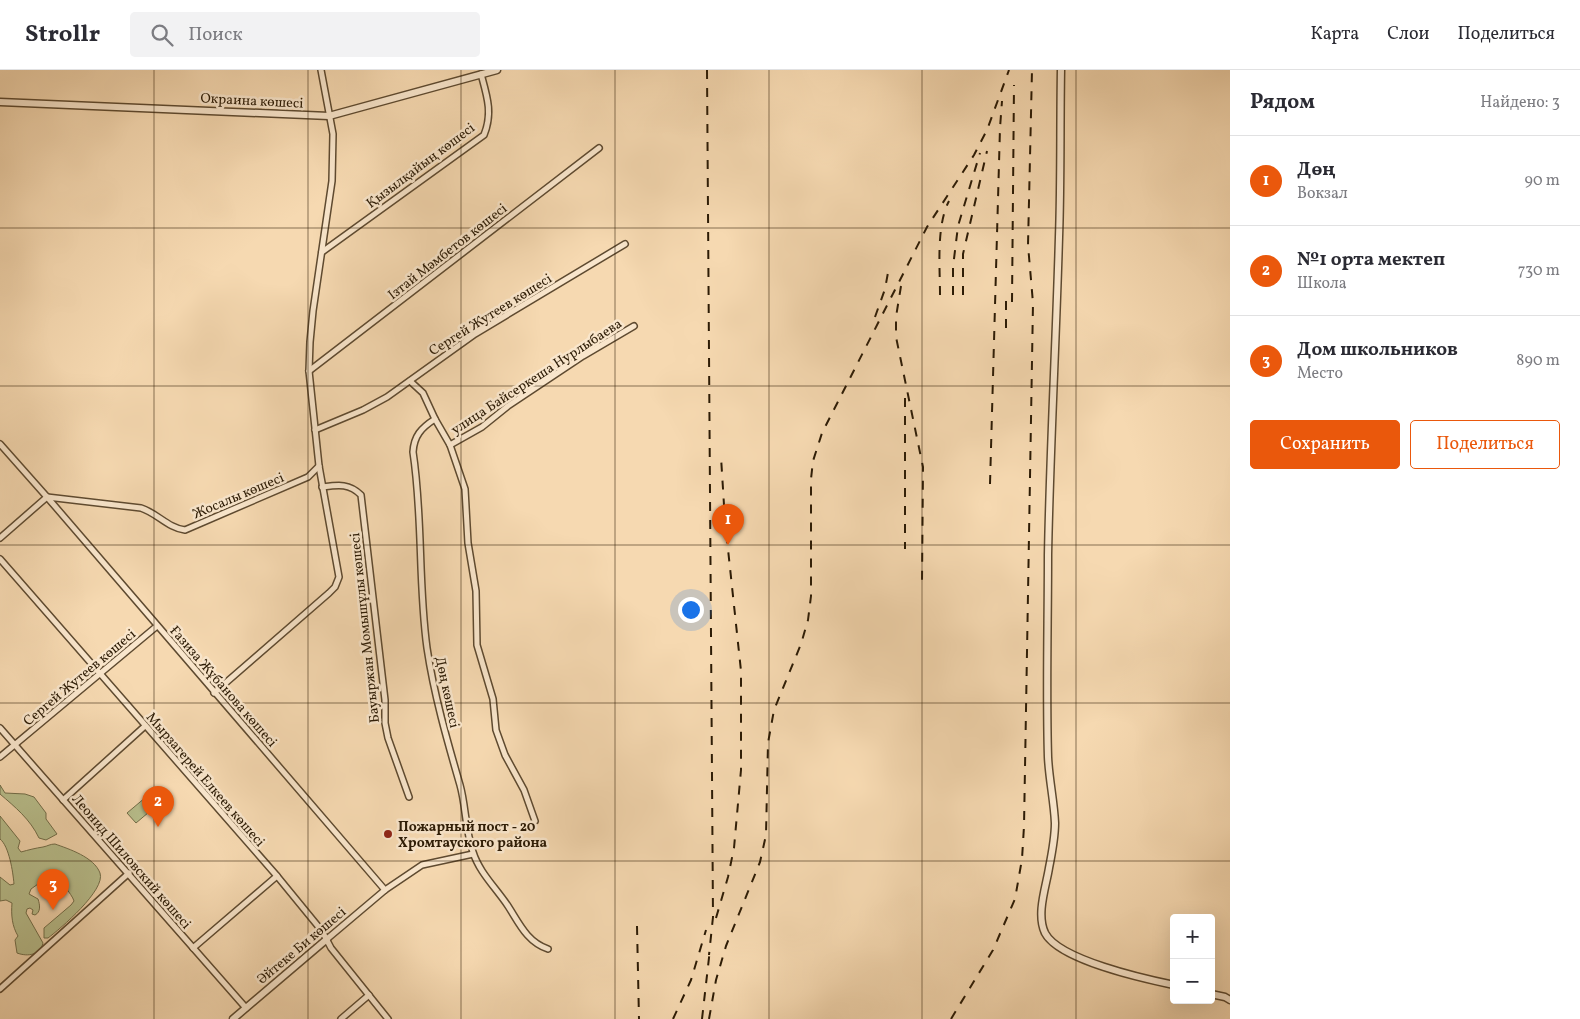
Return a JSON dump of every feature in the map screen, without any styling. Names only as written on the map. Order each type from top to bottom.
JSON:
[{"type":"street","points":[[214,692],[335,587],[339,577],[322,487],[309,371],[310,342],[332,181],[333,134],[321,70]]},
{"type":"street","name":"Окраина көшесі","points":[[0,102],[329,116],[496,70]]},
{"type":"street","points":[[1061,70],[1060,235],[1048,554],[1048,760],[1054,823],[1050,865],[1044,894],[1042,924],[1050,940],[1077,956],[1138,977],[1170,984]]},
{"type":"street","name":"Қызылқайың көшесі","points":[[322,252],[484,135],[488,125],[489,110],[481,74]]},
{"type":"street","name":"Ізтай Мәмбетов көшесі","points":[[309,371],[599,148]]},
{"type":"street","name":"Сергей Жутеев көшесі","points":[[315,430],[371,406],[387,397],[475,334],[625,244]]},
{"type":"street","name":"улица Байсеркеша Нурлыбаева","points":[[450,445],[482,427],[508,406],[576,361],[634,326]]},
{"type":"street","points":[[410,381],[423,393],[450,445],[465,489],[468,543],[476,591],[477,645],[493,699],[496,730],[505,755],[524,790],[535,821]]},
{"type":"street","name":"Дөң көшесі","points":[[435,419],[418,432],[413,446],[420,525],[424,617],[427,649],[435,690],[445,735],[461,787],[468,835],[473,854],[496,891],[530,939],[540,946],[548,948]]},
{"type":"street","name":"Ғазиза Жұбанова көшесі","points":[[0,444],[47,496],[386,890]]},
{"type":"street","name":"Жосалы көшесі","points":[[47,496],[141,508],[153,512],[175,527],[185,530],[308,477],[319,466]]},
{"type":"street","name":"Бауыржан Момышұлы көшесі","points":[[322,487],[347,486],[355,489],[361,495],[385,700],[386,730],[409,797]]},
{"type":"street","points":[[0,538],[47,496]]},
{"type":"street","name":"Мырзагерей Елкеев көшесі","points":[[0,559],[277,876],[322,930],[331,948],[388,1019]]},
{"type":"street","name":"Сергей Жутеев көшесі","points":[[0,757],[157,626]]},
{"type":"street","points":[[64,800],[145,726]]},
{"type":"street","name":"Леонид Шиловский көшесі","points":[[0,728],[246,1008]]},
{"type":"street","name":"Әйтеке Би көшесі","points":[[233,1019],[386,890],[422,865],[473,854]]},
{"type":"street","points":[[0,989],[128,873]]},
{"type":"street","points":[[193,948],[277,876]]},
{"type":"street","points":[[342,1019],[369,995]]},
{"type":"street","points":[[1215,995],[1230,1000]]},
{"type":"green space","points":[[0,785],[5,793],[25,794],[34,797],[46,813],[46,819],[57,834],[46,840],[39,838],[27,819],[0,794]]},
{"type":"green space","points":[[146,797],[155,807],[136,823],[127,813]]},
{"type":"green space","points":[[0,816],[20,841],[18,848],[21,852],[55,844],[87,858],[97,867],[100,873],[100,880],[89,899],[48,938],[44,938],[44,928],[74,901],[71,894],[52,874],[31,889],[29,894],[38,899],[40,906],[35,915],[32,914],[33,910],[30,908],[27,909],[26,913],[43,943],[39,950],[33,954],[17,953],[15,940],[18,936],[12,920],[12,903],[6,900],[0,901],[0,877],[10,885],[14,884],[8,853],[0,839]]},
{"type":"railway","points":[[707,70],[713,917],[709,955]]},
{"type":"railway","points":[[709,1019],[716,980],[726,946],[760,862],[766,835],[768,743],[774,710],[801,644],[808,620],[811,596],[811,479],[813,461],[822,433],[927,227],[974,155],[987,130],[1009,70]]},
{"type":"railway","points":[[951,1019],[993,950],[1015,899],[1022,859],[1033,303],[1028,245],[1032,70]]},
{"type":"railway","points":[[1012,302],[1014,85]]},
{"type":"railway","points":[[990,484],[1002,101]]},
{"type":"railway","points":[[963,295],[963,254],[987,151]]},
{"type":"railway","points":[[953,295],[953,267],[958,226],[980,153]]},
{"type":"railway","points":[[940,295],[940,234],[949,201]]},
{"type":"railway","points":[[875,317],[885,289],[889,267]]},
{"type":"railway","points":[[901,286],[896,317],[896,337],[923,467],[922,581]]},
{"type":"railway","points":[[1006,292],[1006,328]]},
{"type":"railway","points":[[905,398],[905,549]]},
{"type":"railway","points":[[716,918],[734,848],[741,770],[741,671],[725,521],[721,457]]},
{"type":"railway","points":[[637,926],[639,1019]]},
{"type":"railway","points":[[673,1019],[691,980],[706,930]]},
{"type":"railway","points":[[702,1019],[710,949]]},
{"type":"place","name":"Дөң","points":[[728,545]]},
{"type":"place","name":"№1 орта мектеп","points":[[158,827]]},
{"type":"place","name":"Пожарный пост - 20 Хромтауского района","points":[[388,834]]},
{"type":"place","name":"Дом школьников","points":[[53,910]]}]
